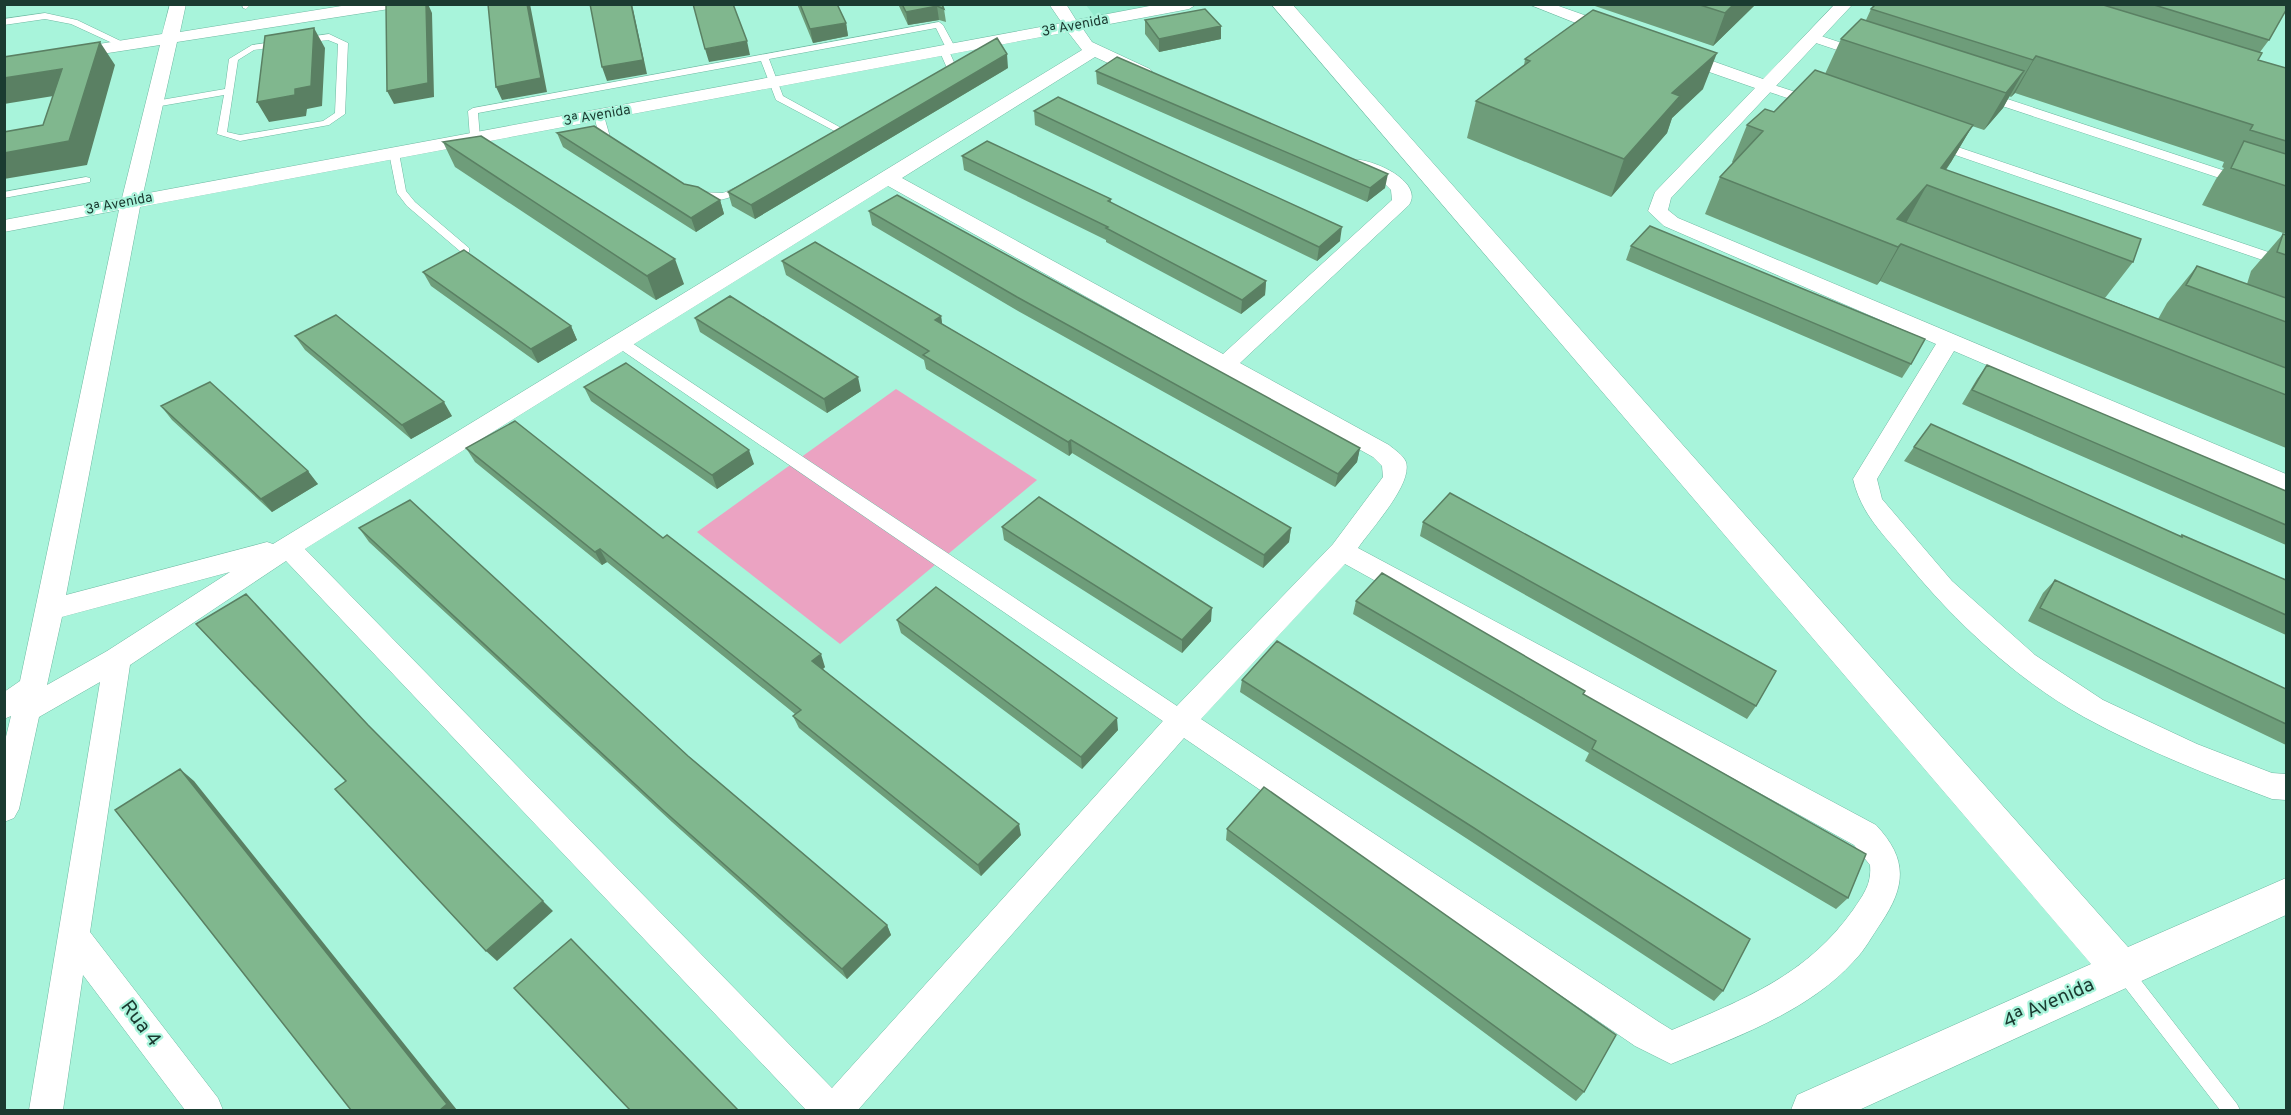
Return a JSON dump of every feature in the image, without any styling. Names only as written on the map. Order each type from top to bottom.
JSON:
[{"type":"street","points":[[4,808],[22,702],[50,610],[131,202],[178,4]]},
{"type":"street","points":[[4,64],[389,4]]},
{"type":"street","points":[[1057,4],[1093,51],[1159,79]]},
{"type":"street","name":"3ª Avenida","points":[[4,226],[1189,4]]},
{"type":"street","points":[[1281,4],[2123,971]]},
{"type":"street","points":[[1536,4],[1624,35]]},
{"type":"street","points":[[1845,4],[1662,196],[1658,211],[1671,222],[2286,483]]},
{"type":"street","points":[[1812,38],[1880,60]]},
{"type":"street","points":[[22,702],[117,659],[288,547],[623,343],[1093,51]]},
{"type":"street","points":[[1667,51],[1833,109]]},
{"type":"street","points":[[1971,90],[2286,196]]},
{"type":"street","points":[[1924,140],[2286,263]]},
{"type":"street","points":[[1226,363],[1402,201],[1401,189],[1389,177],[1345,159]]},
{"type":"street","points":[[836,1110],[1181,721],[1342,550],[1395,478],[1394,463],[1381,451],[1226,363],[888,178]]},
{"type":"street","points":[[1949,341],[1865,479],[1871,502],[1943,588],[2025,663],[2093,708],[2187,753],[2272,786],[2286,787]]},
{"type":"street","points":[[623,343],[1181,721],[1647,1034],[1671,1047],[1750,1014],[1817,973],[1843,950],[1878,903],[1888,869],[1880,849],[1865,835],[1342,550]]},
{"type":"street","points":[[50,610],[288,547]]},
{"type":"street","points":[[288,547],[829,1110]]},
{"type":"street","points":[[46,1110],[117,659]]},
{"type":"street","name":"4ª Avenida","points":[[1812,1110],[2286,896]]},
{"type":"street","name":"Rua 4","points":[[74,937],[206,1110]]},
{"type":"lane","points":[[4,22],[45,16],[74,22],[124,45]]},
{"type":"lane","points":[[475,138],[474,111],[939,25],[952,69],[932,81]]},
{"type":"lane","points":[[329,37],[343,42],[340,114],[326,123],[240,138],[231,137],[222,134],[228,91],[234,59],[246,51],[329,37]]},
{"type":"lane","points":[[764,57],[779,98],[842,132]]},
{"type":"lane","points":[[155,104],[228,91]]},
{"type":"lane","points":[[599,116],[605,138],[625,151]]},
{"type":"lane","points":[[832,138],[852,126]]},
{"type":"lane","points":[[394,153],[401,191],[411,204],[465,250]]},
{"type":"lane","points":[[5,197],[86,180]]},
{"type":"lane","points":[[694,194],[712,198],[729,196],[749,184]]},
{"type":"lane","points":[[2123,971],[2231,1110]]},
{"type":"shaded area","points":[[1086,5],[1159,5],[1095,17]]},
{"type":"shaded area","points":[[896,389],[1037,480],[840,644],[697,532]]},
{"type":"building","points":[[426,4],[428,83],[387,91],[386,5]]},
{"type":"building","points":[[488,4],[527,4],[541,78],[496,87]]},
{"type":"building","points":[[590,4],[631,4],[643,60],[602,67]]},
{"type":"building","points":[[693,4],[733,4],[747,41],[705,49]]},
{"type":"building","points":[[800,4],[837,4],[846,23],[810,29]]},
{"type":"building","points":[[902,4],[942,4],[944,9],[937,6],[906,12]]},
{"type":"building","points":[[1697,4],[1734,4],[1725,13]]},
{"type":"building","points":[[1876,4],[2100,4],[2262,53],[2258,60],[2286,68],[2286,141],[2250,130],[2253,125],[2036,56],[2033,60],[1871,9]]},
{"type":"building","points":[[2151,4],[2286,4],[2286,10],[2269,40]]},
{"type":"building","points":[[1205,9],[1221,26],[1159,39],[1145,20]]},
{"type":"building","points":[[1593,10],[1717,53],[1672,93],[1680,96],[1624,159],[1476,101],[1530,61],[1525,59]]},
{"type":"building","points":[[1861,19],[2024,71],[2006,93],[1841,39]]},
{"type":"building","points":[[314,28],[311,86],[295,89],[295,95],[257,102],[265,36]]},
{"type":"building","points":[[997,38],[1007,54],[751,205],[728,192]]},
{"type":"building","points":[[100,42],[69,141],[4,153],[4,132],[43,125],[62,69],[4,78],[4,57]]},
{"type":"building","points":[[1117,57],[1388,174],[1370,188],[1096,71]]},
{"type":"building","points":[[1815,70],[1973,125],[1941,168],[2141,239],[2133,262],[1927,185],[1897,219],[2286,368],[2286,395],[1901,244],[1898,247],[1720,177],[1763,131],[1747,125],[1765,109],[1774,112]]},
{"type":"building","points":[[1058,97],[1342,227],[1319,247],[1034,111]]},
{"type":"building","points":[[594,126],[684,184],[698,187],[720,200],[691,218],[557,133]]},
{"type":"building","points":[[481,136],[675,259],[647,276],[443,142]]},
{"type":"building","points":[[987,141],[1111,199],[1108,201],[1266,281],[1242,300],[1106,228],[1108,227],[962,156]]},
{"type":"building","points":[[2244,141],[2286,154],[2286,186],[2231,168]]},
{"type":"building","points":[[897,195],[1360,448],[1338,474],[1017,297],[869,211]]},
{"type":"building","points":[[1650,226],[1925,339],[1911,364],[1631,246]]},
{"type":"building","points":[[2283,234],[2286,235],[2286,255],[2277,252]]},
{"type":"building","points":[[815,242],[941,316],[935,320],[1291,528],[1264,555],[923,355],[929,351],[782,261]]},
{"type":"building","points":[[464,250],[571,326],[531,349],[423,272]]},
{"type":"building","points":[[2197,266],[2286,298],[2286,322],[2186,285]]},
{"type":"building","points":[[730,296],[858,377],[824,399],[695,318]]},
{"type":"building","points":[[336,315],[444,402],[402,425],[295,336]]},
{"type":"building","points":[[626,363],[749,450],[712,475],[584,387]]},
{"type":"building","points":[[1987,365],[2286,491],[2286,525],[1972,390]]},
{"type":"building","points":[[210,382],[308,471],[261,499],[161,406]]},
{"type":"building","points":[[515,421],[663,538],[667,535],[821,654],[812,661],[1019,824],[978,865],[793,716],[801,710],[600,549],[595,552],[466,448]]},
{"type":"building","points":[[1931,424],[2182,537],[2182,535],[2286,580],[2286,615],[1914,447]]},
{"type":"building","points":[[1450,493],[1776,671],[1756,706],[1423,522]]},
{"type":"building","points":[[1039,497],[1212,608],[1182,640],[1002,527]]},
{"type":"building","points":[[410,500],[688,756],[887,925],[842,969],[664,811],[359,528]]},
{"type":"building","points":[[1382,573],[1585,691],[1583,694],[1866,854],[1848,898],[1592,749],[1596,741],[1356,601]]},
{"type":"building","points":[[2055,580],[2286,689],[2286,724],[2040,608]]},
{"type":"building","points":[[936,587],[1117,718],[1081,757],[897,620]]},
{"type":"building","points":[[246,594],[368,725],[543,901],[486,951],[335,789],[346,781],[196,624]]},
{"type":"building","points":[[1277,641],[1750,939],[1723,991],[1242,680]]},
{"type":"building","points":[[180,769],[447,1104],[440,1110],[351,1110],[115,810]]},
{"type":"building","points":[[1264,787],[1616,1035],[1584,1092],[1227,829]]},
{"type":"building","points":[[571,939],[738,1110],[630,1110],[514,988]]}]
